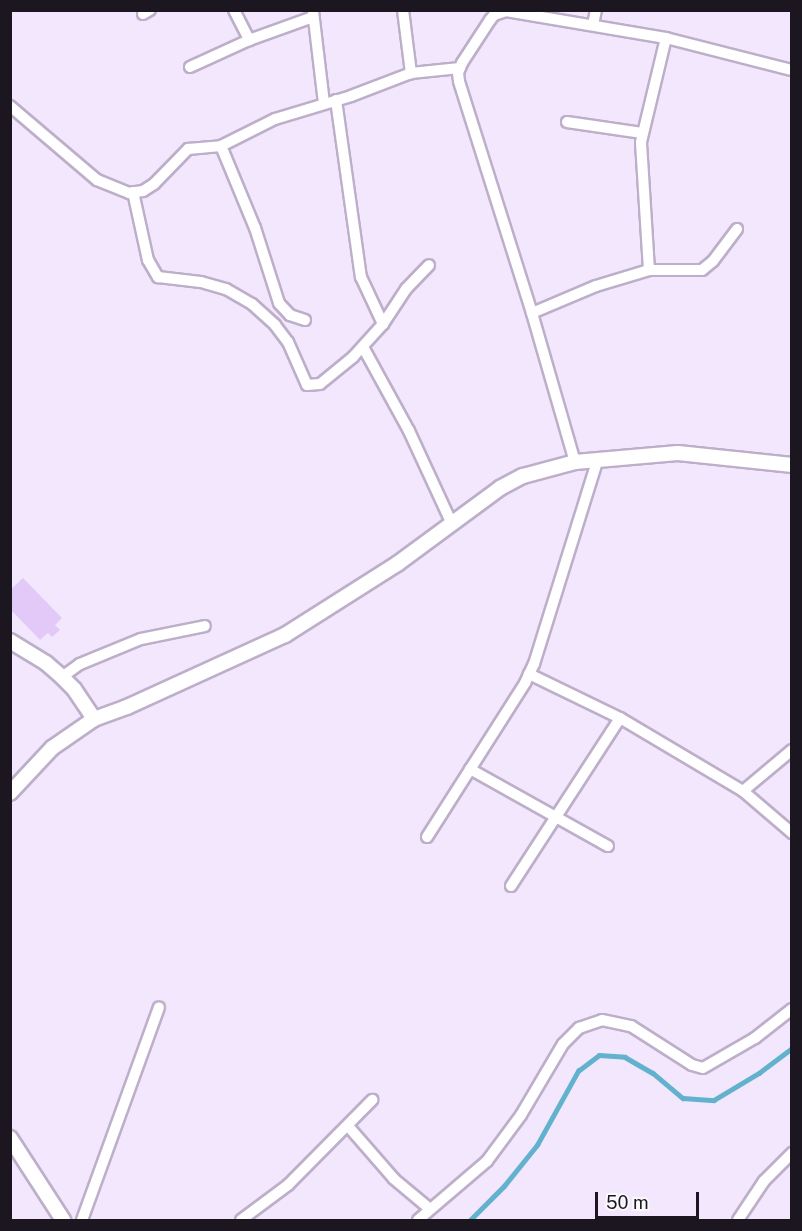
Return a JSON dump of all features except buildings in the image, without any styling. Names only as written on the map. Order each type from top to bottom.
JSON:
[{"type":"street","points":[[234,10],[249,40]]},
{"type":"street","points":[[403,10],[411,73]]},
{"type":"street","points":[[592,25],[596,10]]},
{"type":"street","points":[[575,462],[532,313],[459,81],[460,68],[493,13],[506,11],[666,38],[792,70]]},
{"type":"street","points":[[189,67],[313,14],[324,103]]},
{"type":"street","points":[[649,270],[642,134],[666,38]]},
{"type":"street","points":[[10,106],[97,180],[111,187],[133,192],[143,191],[154,184],[188,149],[221,146],[274,119],[411,73],[460,68]]},
{"type":"street","points":[[336,100],[361,277],[383,324]]},
{"type":"street","points":[[567,122],[642,134]]},
{"type":"street","points":[[221,146],[255,228],[279,303],[290,315],[305,320]]},
{"type":"street","points":[[133,192],[148,260],[158,277],[201,282],[226,289],[252,304],[275,325],[288,342],[307,385],[320,384],[363,348],[383,324],[406,289],[429,265]]},
{"type":"street","points":[[532,313],[596,286],[649,270],[702,270],[713,261],[737,229]]},
{"type":"street","points":[[363,348],[409,431],[452,524]]},
{"type":"street","points":[[10,793],[52,748],[94,719],[127,707],[268,645],[397,564],[510,482],[575,462],[678,453],[792,465]]},
{"type":"street","points":[[427,837],[529,674],[598,459]]},
{"type":"street","points":[[62,677],[80,664],[141,639],[205,626]]},
{"type":"street","points":[[10,641],[46,663],[62,677],[74,689],[94,719]]},
{"type":"street","points":[[529,674],[620,718],[743,791],[792,833]]},
{"type":"street","points":[[512,886],[620,718]]},
{"type":"street","points":[[743,791],[792,750]]},
{"type":"street","points":[[470,769],[608,846]]},
{"type":"street","points":[[82,1221],[155,1024],[159,1007]]},
{"type":"street","points":[[418,1221],[487,1161],[520,1115],[563,1044],[579,1028],[602,1020],[631,1026],[692,1065],[703,1068],[755,1038],[792,1008]]},
{"type":"street","points":[[241,1221],[288,1185],[372,1101]]},
{"type":"street","points":[[348,1126],[394,1179],[430,1209]]},
{"type":"street","points":[[10,1138],[63,1221]]},
{"type":"street","points":[[738,1221],[764,1181],[792,1154]]},
{"type":"waterway","points":[[470,1220],[504,1186],[537,1145],[578,1071],[599,1055],[625,1057],[653,1073],[683,1098],[714,1100],[759,1073],[792,1048]]}]
